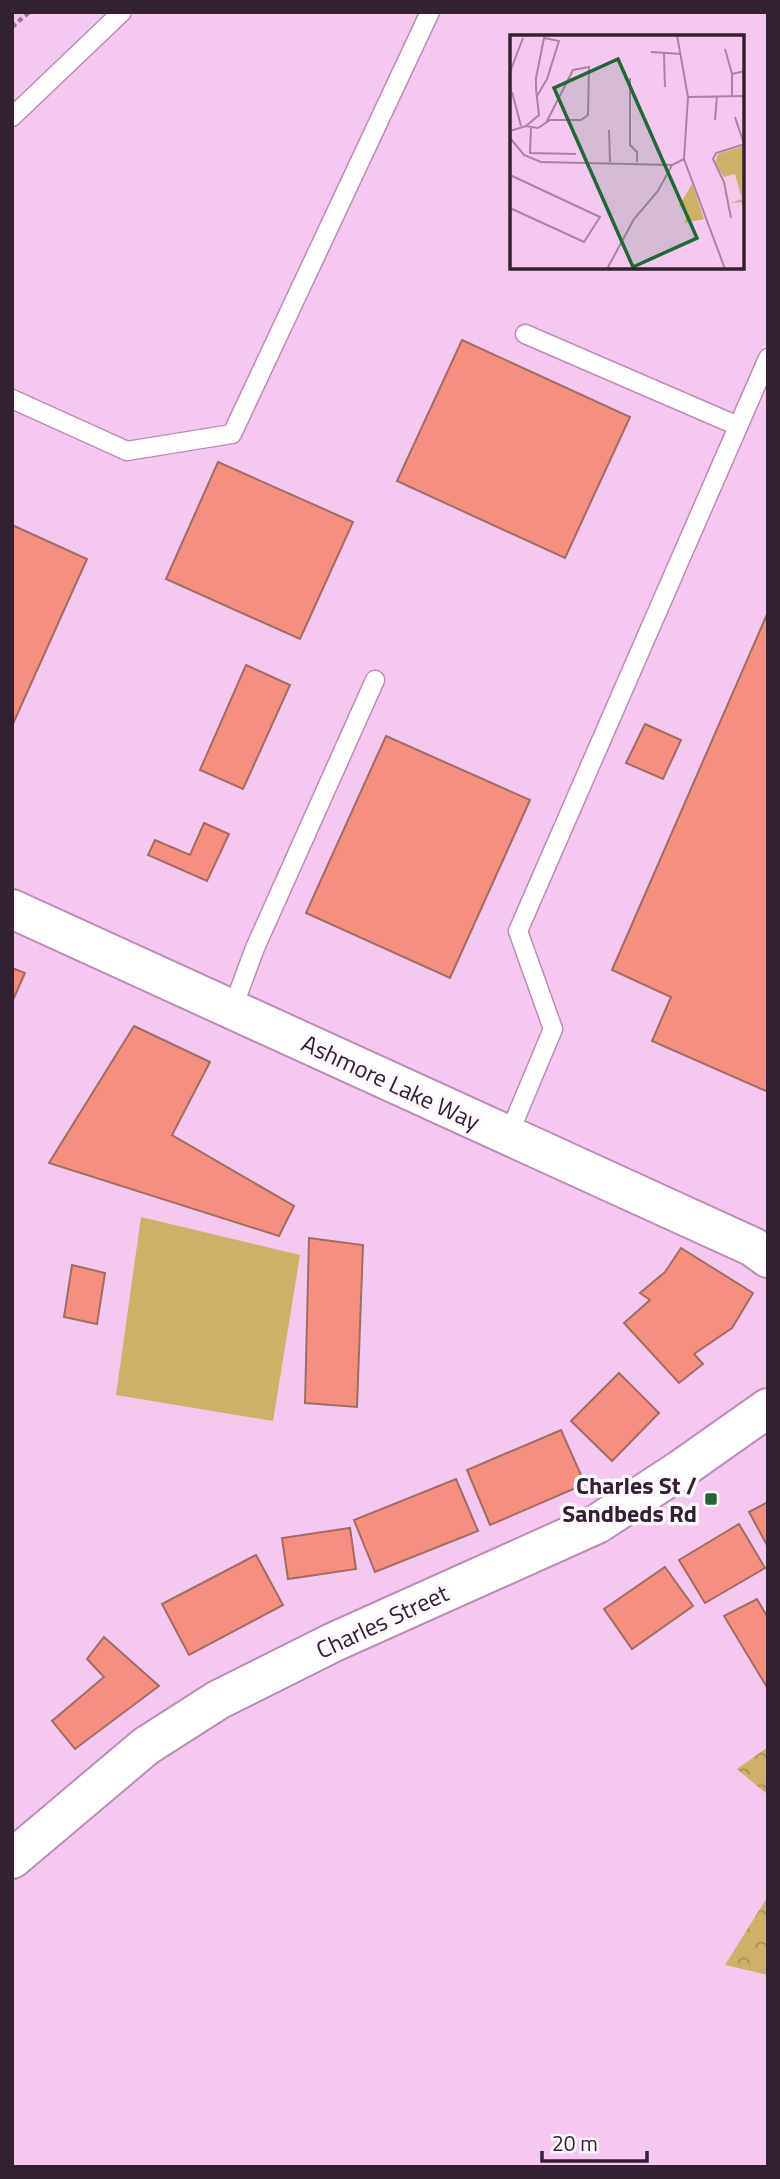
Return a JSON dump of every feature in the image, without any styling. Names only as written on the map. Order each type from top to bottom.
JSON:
[{"type":"street","name":"Ashmore Lake Way","points":[[12,909],[753,1247],[768,1258]]},
{"type":"street","name":"Charles Street","points":[[12,1859],[146,1746],[218,1700],[334,1642],[597,1524],[680,1471],[768,1408]]},
{"type":"lane","points":[[12,117],[122,12]]},
{"type":"lane","points":[[12,399],[127,451],[232,433],[430,12]]},
{"type":"lane","points":[[525,334],[738,426]]},
{"type":"lane","points":[[508,1136],[553,1029],[518,932],[768,358]]},
{"type":"lane","points":[[232,1010],[255,948],[375,680]]},
{"type":"path","points":[[12,27],[29,12]]},
{"type":"green space","points":[[141,1217],[300,1255],[273,1421],[116,1395]]},
{"type":"green space","points":[[768,1747],[768,1795],[737,1769]]},
{"type":"green space","points":[[768,1896],[768,1975],[725,1965]]},
{"type":"building","points":[[462,340],[630,417],[565,558],[397,481]]},
{"type":"building","points":[[218,462],[353,522],[300,639],[166,579]]},
{"type":"building","points":[[12,525],[87,559],[12,726]]},
{"type":"building","points":[[768,612],[766,1091],[652,1041],[671,997],[612,970]]},
{"type":"building","points":[[246,665],[290,685],[243,789],[200,770]]},
{"type":"building","points":[[645,724],[681,740],[663,779],[626,763]]},
{"type":"building","points":[[386,736],[530,800],[450,978],[306,913]]},
{"type":"building","points":[[204,823],[229,834],[207,881],[148,855],[155,840],[190,855]]},
{"type":"building","points":[[12,968],[25,973],[12,1002]]},
{"type":"building","points":[[134,1026],[210,1062],[172,1135],[294,1206],[279,1236],[49,1163]]},
{"type":"building","points":[[309,1238],[363,1245],[357,1407],[305,1403]]},
{"type":"building","points":[[681,1248],[753,1293],[732,1328],[694,1354],[703,1364],[679,1383],[624,1323],[650,1300],[640,1293],[665,1272]]},
{"type":"building","points":[[72,1265],[105,1273],[97,1324],[64,1317]]},
{"type":"building","points":[[619,1373],[659,1413],[612,1461],[571,1421]]},
{"type":"building","points":[[561,1430],[585,1484],[490,1525],[467,1470]]},
{"type":"building","points":[[456,1479],[478,1531],[375,1572],[354,1520]]},
{"type":"building","points":[[768,1502],[768,1547],[749,1512]]},
{"type":"building","points":[[739,1524],[765,1568],[705,1603],[679,1560]]},
{"type":"building","points":[[350,1528],[356,1569],[288,1579],[282,1538]]},
{"type":"building","points":[[256,1555],[283,1605],[189,1655],[162,1604]]},
{"type":"building","points":[[665,1567],[693,1606],[632,1649],[604,1609]]},
{"type":"building","points":[[757,1599],[768,1618],[768,1689],[724,1616]]},
{"type":"building","points":[[104,1637],[159,1686],[75,1749],[52,1721],[104,1677],[87,1659]]},
{"type":"place","name":"Charles St / Sandbeds Rd","points":[[711,1499]]}]
